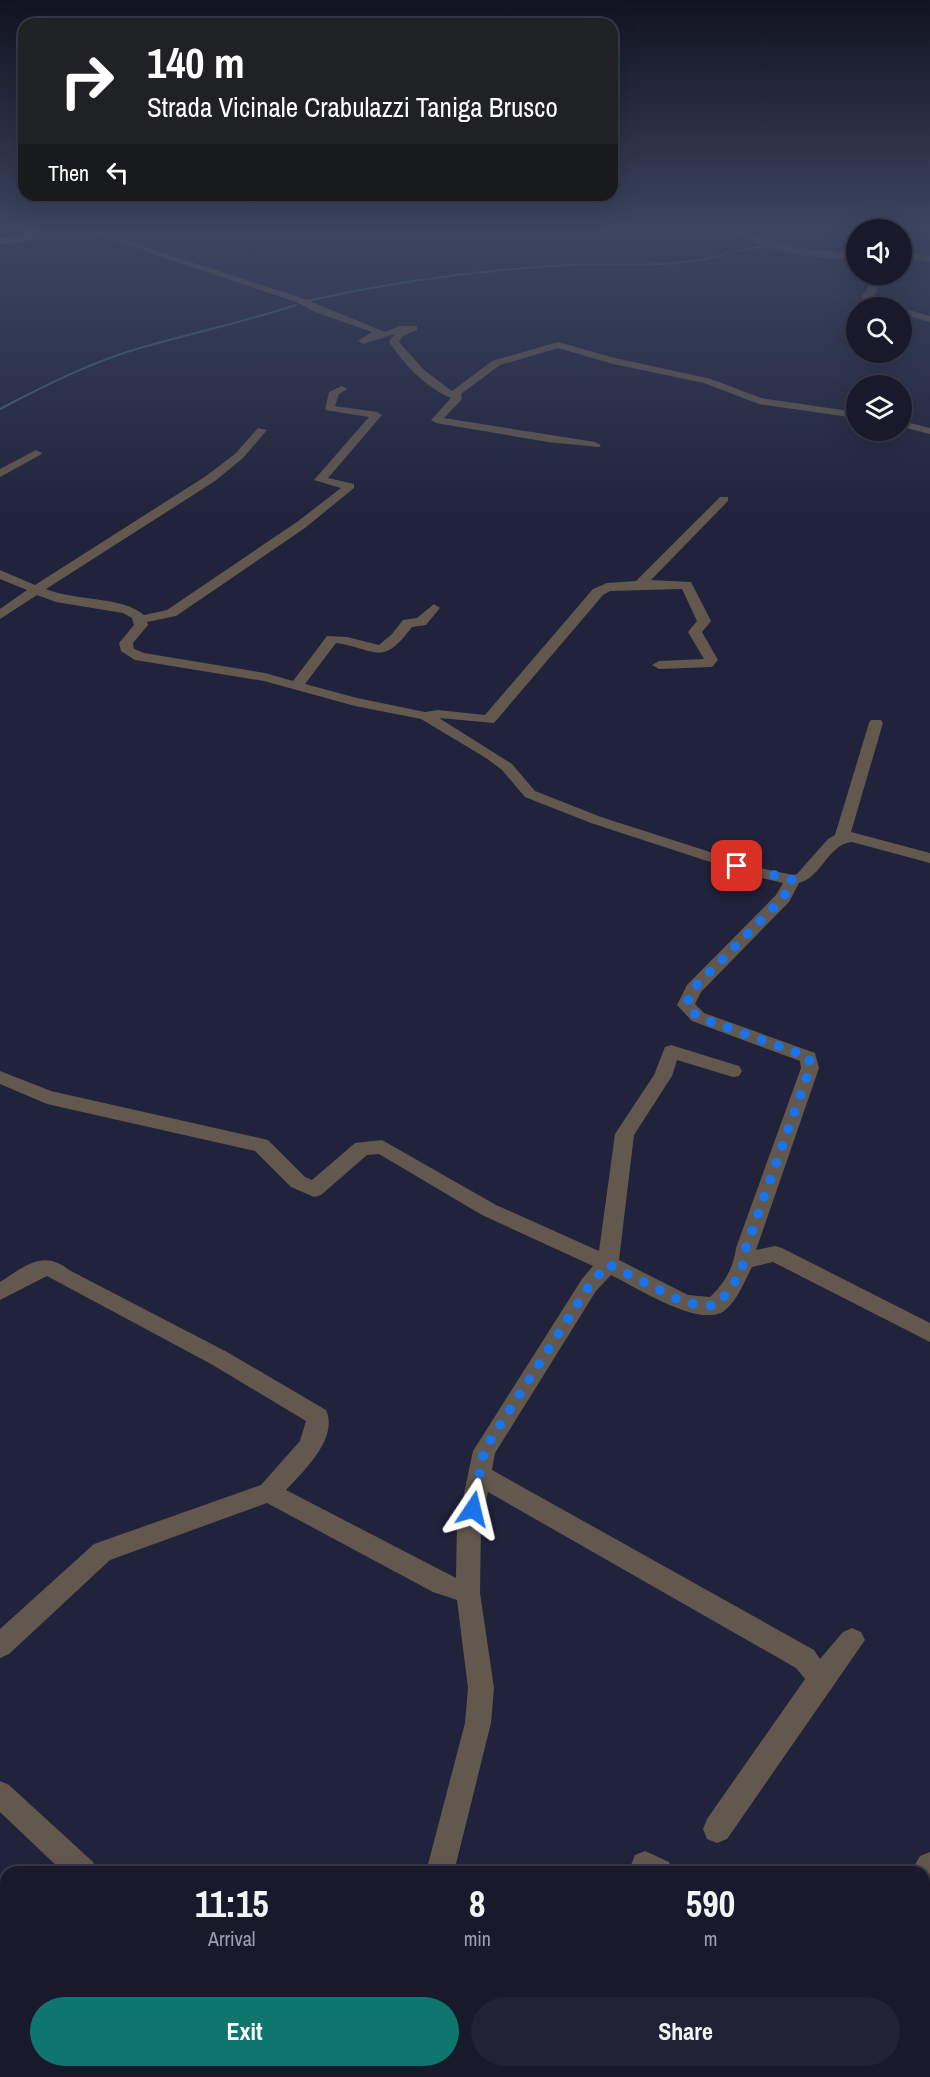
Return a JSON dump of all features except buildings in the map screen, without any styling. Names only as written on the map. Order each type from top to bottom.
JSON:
[{"type":"street","points":[[369,328],[380,332],[363,341],[366,342],[400,329],[414,328],[400,334],[394,342],[414,366],[445,392],[458,397],[436,420],[595,445]]},
{"type":"street","points":[[453,395],[496,363],[558,345],[613,362],[707,381],[759,401],[846,414]]},
{"type":"street","points":[[140,620],[171,613],[303,524],[350,486],[320,480],[377,415],[329,408],[334,392],[342,389]]},
{"type":"street","points":[[912,426],[930,431]]},
{"type":"street","points":[[0,615],[35,590],[190,492],[249,449],[262,430]]},
{"type":"street","points":[[0,474],[36,453]]},
{"type":"street","points":[[640,584],[724,499]]},
{"type":"street","points":[[0,574],[17,579],[35,590],[73,603],[127,610],[138,616],[141,625],[126,643],[128,651],[140,657],[265,677],[355,702],[425,716],[491,755],[507,767],[530,794],[678,848],[793,880],[803,877],[834,842],[842,838],[861,839],[930,858]]},
{"type":"street","points":[[425,716],[438,714],[489,720],[598,592],[607,587],[640,584],[687,585],[704,621],[695,632],[708,651],[711,660],[707,664],[659,665]]},
{"type":"street","points":[[297,685],[332,639],[346,640],[381,651],[388,648],[408,624],[421,622],[434,608]]},
{"type":"street","points":[[842,838],[876,723]]},
{"type":"street","points":[[0,1077],[47,1097],[261,1145],[298,1182],[314,1190],[362,1148],[382,1147],[489,1210],[608,1264],[685,1303],[715,1306],[728,1293],[745,1261],[746,1248],[810,1068],[809,1057],[698,1017],[686,1005],[693,989],[777,905],[793,880]]},
{"type":"street","points":[[442,1866],[478,1723],[481,1688],[468,1593],[470,1526],[484,1450],[589,1286],[608,1264],[625,1134],[663,1076],[671,1051],[733,1071]]},
{"type":"street","points":[[745,1261],[775,1254],[930,1333]]},
{"type":"street","points":[[0,1292],[37,1269],[51,1267],[62,1276],[219,1358],[318,1417],[319,1428],[310,1444],[269,1492],[102,1552],[0,1646]]},
{"type":"street","points":[[479,1475],[805,1659],[820,1679]]},
{"type":"street","points":[[269,1492],[442,1584],[468,1593]]},
{"type":"street","points":[[717,1830],[820,1679],[852,1640]]},
{"type":"street","points":[[0,1794],[77,1866]]},
{"type":"waterway","points":[[0,409],[104,360],[216,328]]},
{"type":"route","points":[[473,1509],[484,1450],[589,1286],[608,1264],[685,1303],[715,1306],[728,1293],[745,1261],[746,1248],[810,1068],[809,1057],[698,1017],[686,1005],[693,989],[783,898],[793,880],[737,866]]}]
